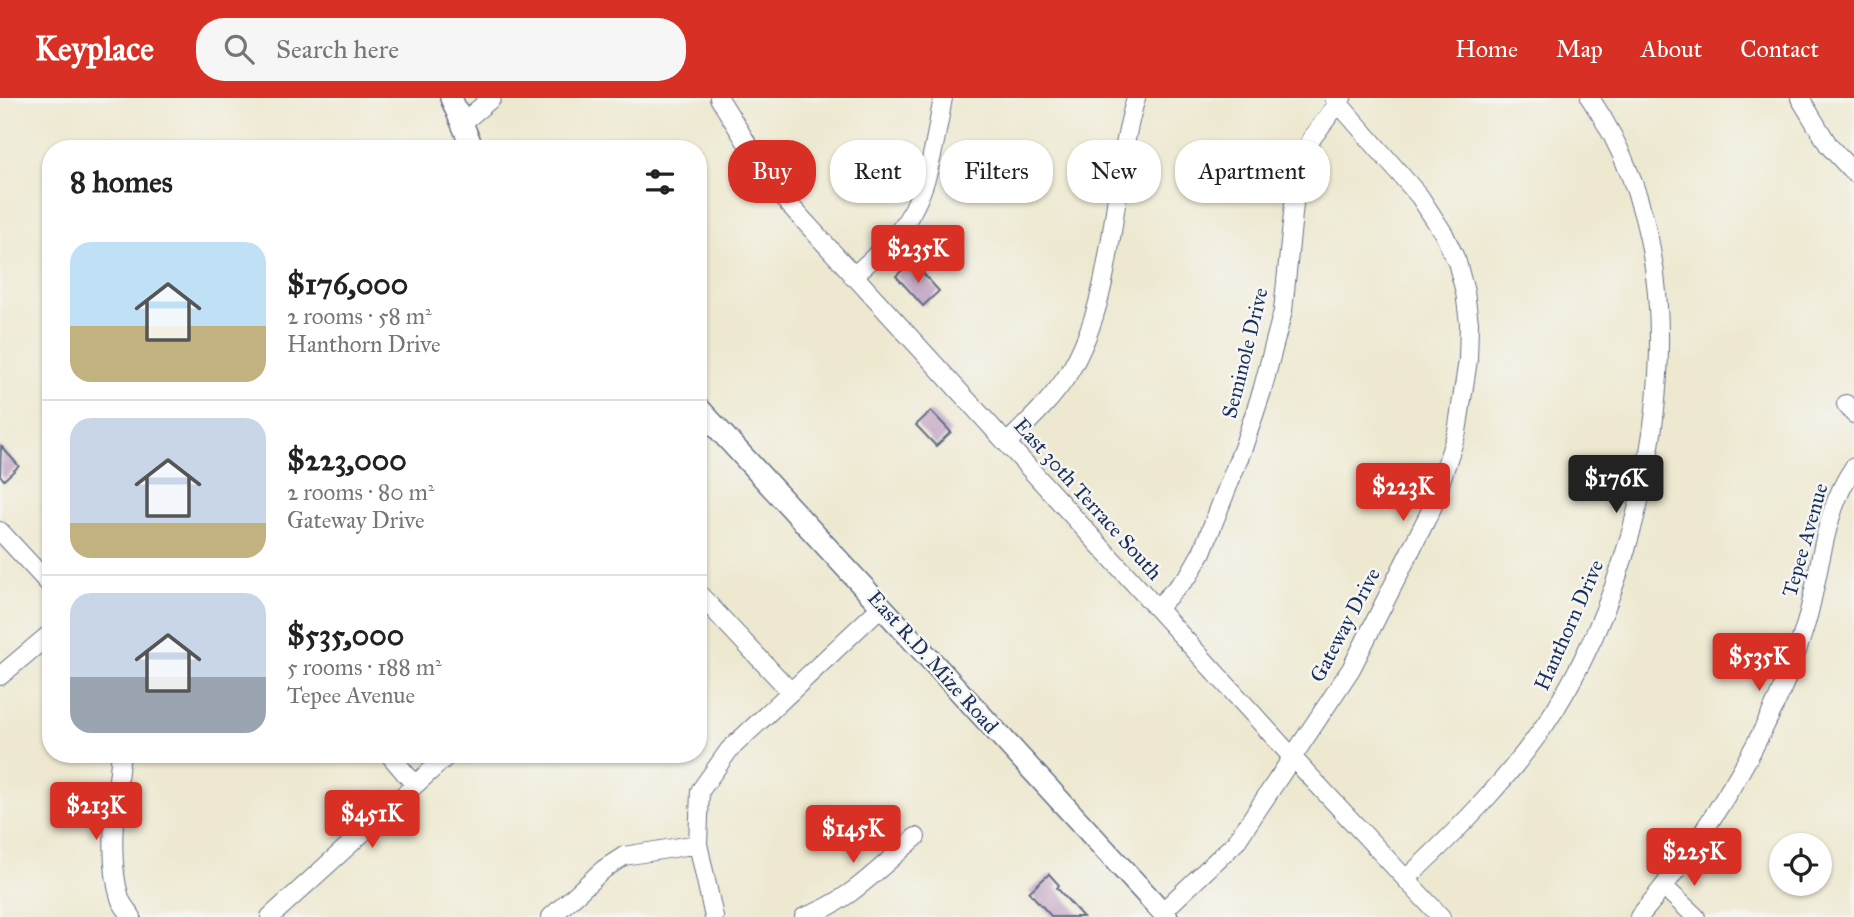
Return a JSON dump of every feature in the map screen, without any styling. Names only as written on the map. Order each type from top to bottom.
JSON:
[{"type":"main road","points":[[451,98],[469,140]]},
{"type":"main road","name":"East R.D. Mize Road","points":[[707,417],[1165,914]]},
{"type":"street","points":[[462,123],[492,98]]},
{"type":"street","name":"East 30th Terrace South","points":[[719,98],[776,190],[1441,917]]},
{"type":"street","points":[[853,277],[897,234],[923,189],[929,173],[943,98]]},
{"type":"street","points":[[1007,443],[1050,400],[1082,348],[1096,310],[1113,229],[1126,132],[1136,98]]},
{"type":"street","name":"Hanthorn Drive","points":[[1406,879],[1458,830],[1506,776],[1555,709],[1605,610],[1630,541],[1650,451],[1659,386],[1660,330],[1656,285],[1643,210],[1628,167],[1590,98]]},
{"type":"street","points":[[1800,98],[1829,146],[1854,173]]},
{"type":"street","name":"Seminole Drive","points":[[1157,608],[1189,575],[1202,552],[1243,448],[1262,391],[1283,311],[1297,175],[1312,138],[1338,99]]},
{"type":"street","name":"Gateway Drive","points":[[1165,914],[1236,842],[1351,669],[1432,508],[1457,432],[1468,360],[1469,323],[1457,262],[1444,234],[1420,197],[1338,99]]},
{"type":"street","name":"Tepee Avenue","points":[[1639,917],[1664,887],[1718,810],[1771,714],[1805,625],[1832,511],[1854,467]]},
{"type":"street","points":[[0,531],[42,576]]},
{"type":"street","points":[[707,603],[790,692]]},
{"type":"street","points":[[714,917],[698,844],[700,791],[729,750],[882,606]]},
{"type":"street","points":[[0,676],[42,641]]},
{"type":"street","points":[[120,763],[114,817],[116,872],[120,900],[132,917]]},
{"type":"street","points":[[397,763],[415,785]]},
{"type":"street","points":[[270,917],[439,763]]},
{"type":"street","points":[[804,917],[822,911],[848,895],[916,837]]},
{"type":"street","points":[[551,917],[604,869],[624,856],[698,844]]},
{"type":"street","points":[[1664,887],[1696,917]]},
{"type":"building","points":[[909,264],[918,274],[921,271],[939,291],[923,306],[896,276]]},
{"type":"building","points":[[931,411],[951,432],[936,446],[916,425]]},
{"type":"building","points":[[1,446],[19,466],[4,480],[0,475]]},
{"type":"building","points":[[1049,874],[1059,885],[1057,888],[1083,917],[1052,917],[1029,892]]}]
